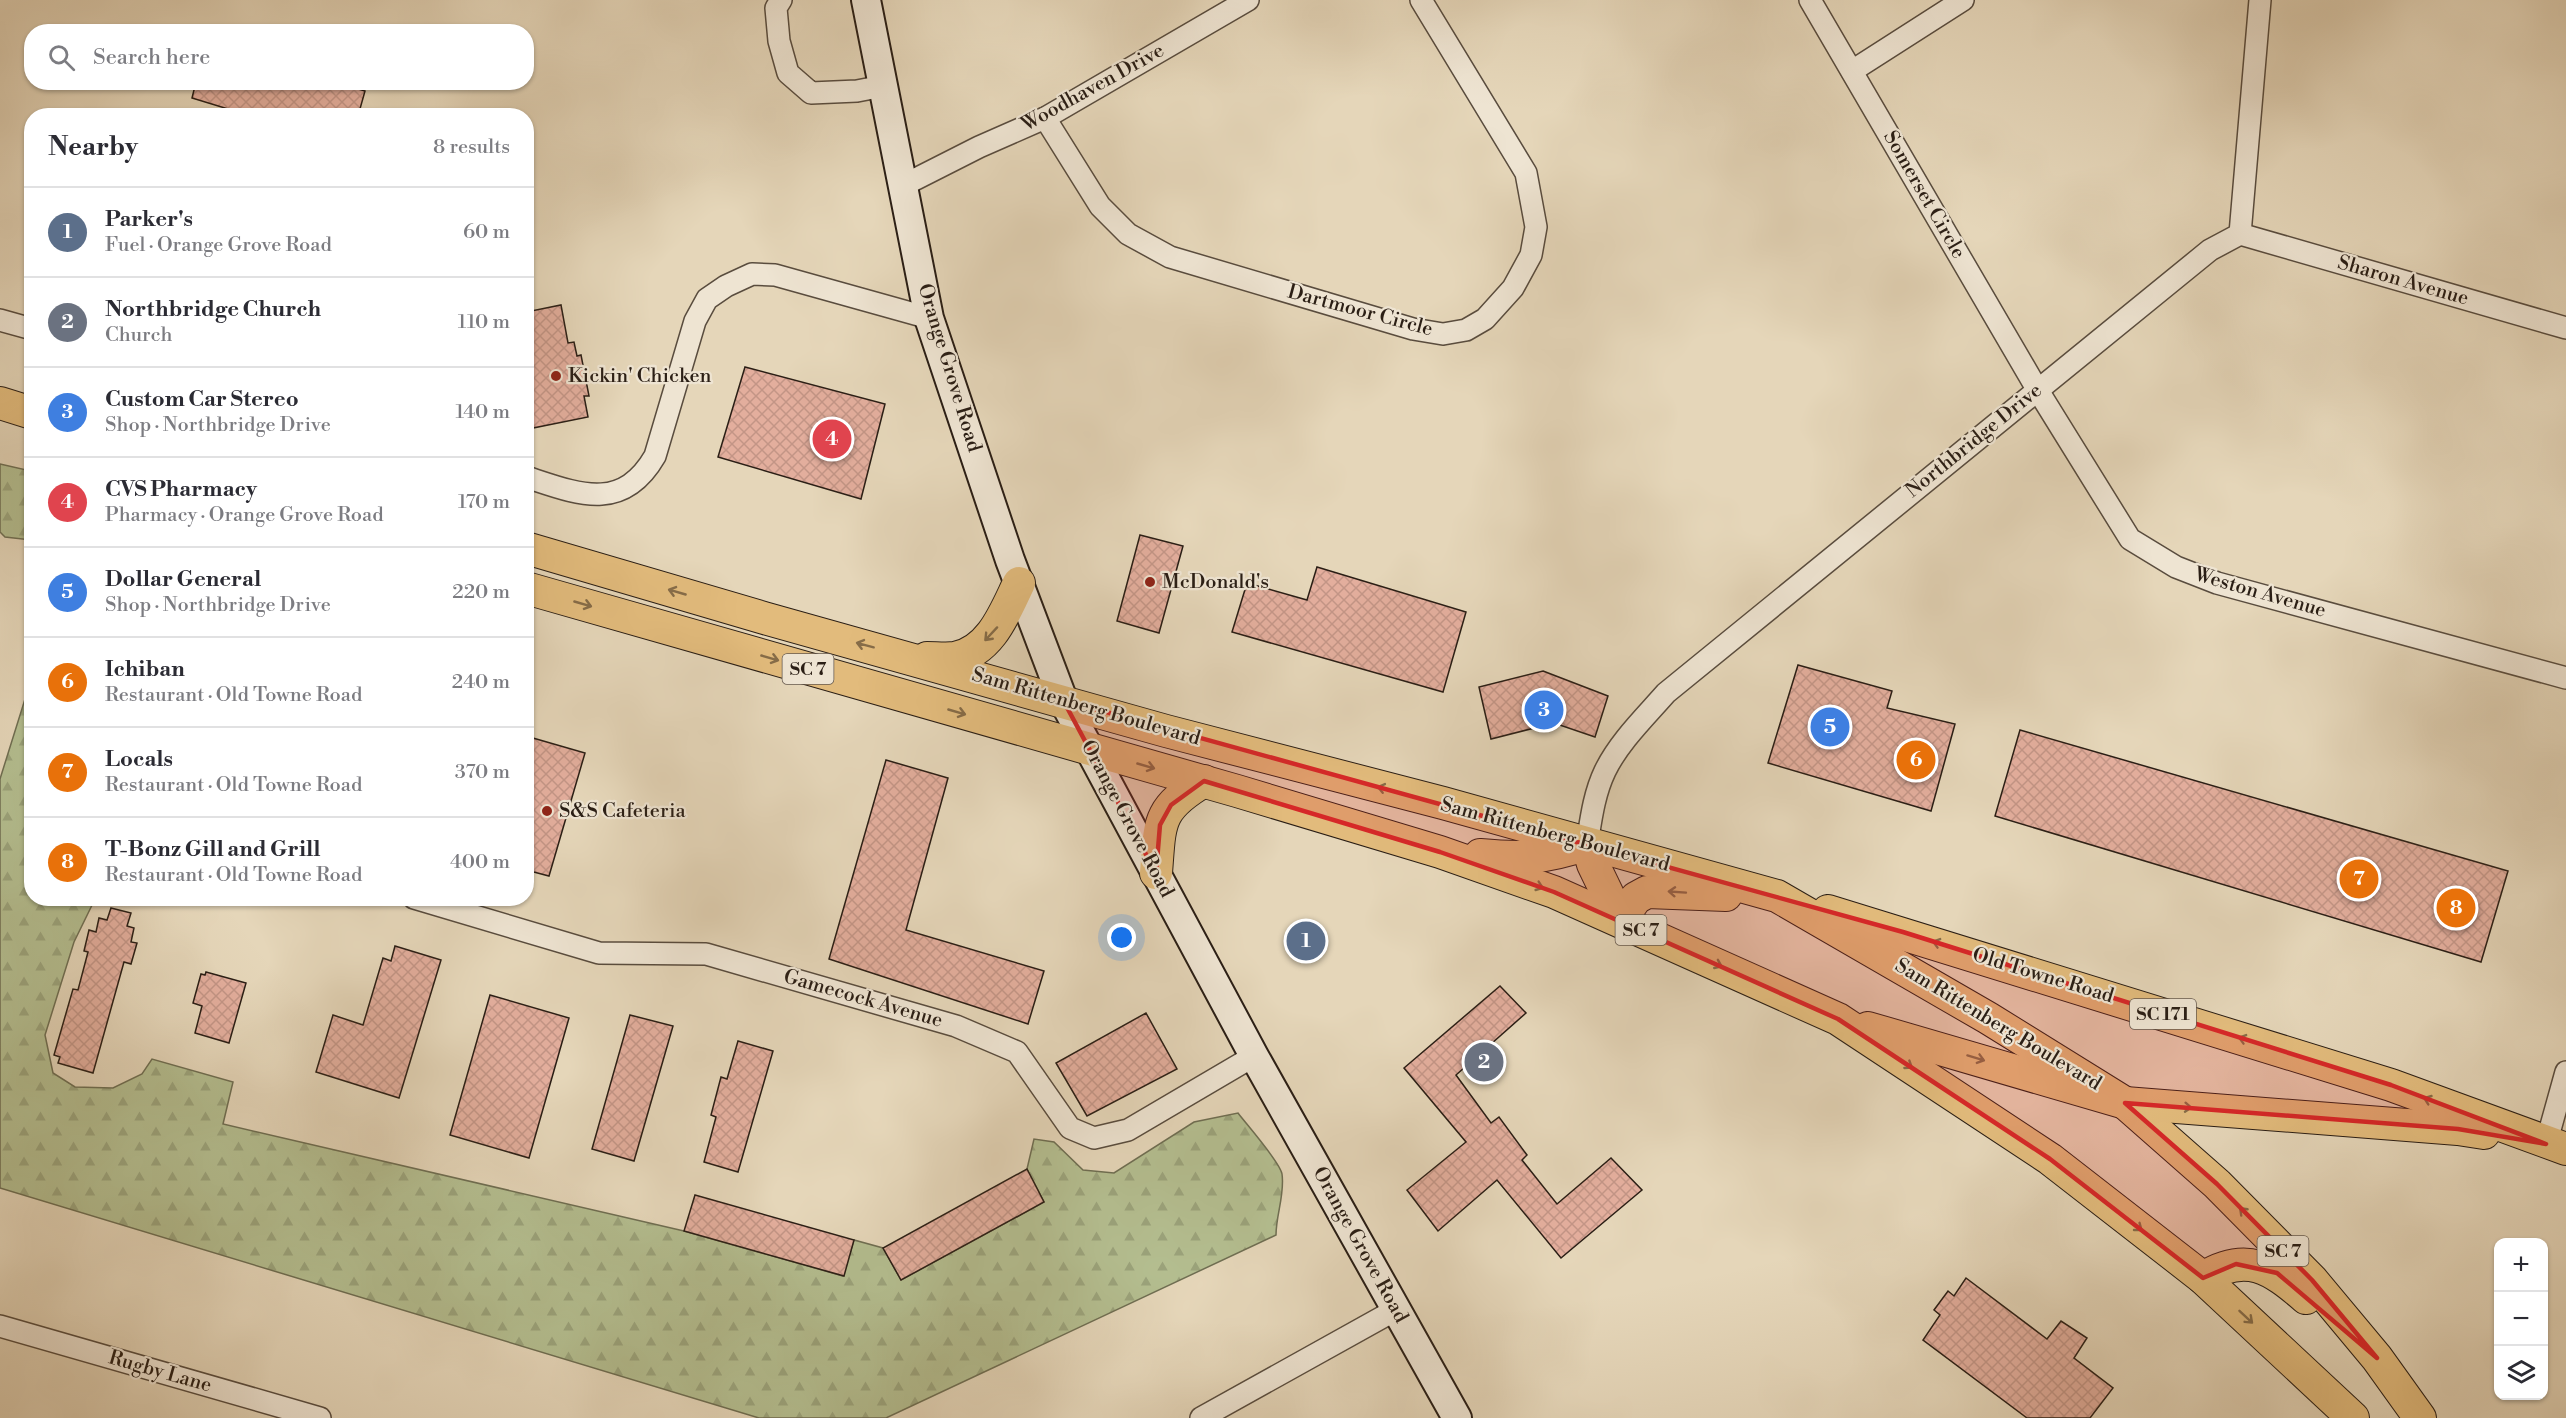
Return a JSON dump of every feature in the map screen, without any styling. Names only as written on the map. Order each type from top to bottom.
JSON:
[{"type":"main road","points":[[0,403],[24,410]]},
{"type":"main road","name":"Sam Rittenberg Boulevard","points":[[534,550],[764,618],[1063,700],[1166,731],[1777,896],[1988,1018],[2125,1103],[2217,1184],[2312,1280],[2377,1358],[2420,1418]]},
{"type":"main road","points":[[912,658],[956,658],[980,646],[998,627],[1019,583]]},
{"type":"main road","name":"Sam Rittenberg Boulevard","points":[[534,590],[1204,781],[1440,852],[1554,892],[1838,1019],[2050,1159],[2203,1278],[2353,1418]]},
{"type":"main road","points":[[1156,873],[1160,825],[1172,805],[1204,781]]},
{"type":"main road","points":[[1440,852],[1532,858],[1554,855],[1587,844],[1593,864],[1620,920],[1636,898],[1647,892],[1777,896]]},
{"type":"main road","name":"Old Towne Road","points":[[1777,896],[1914,936],[2391,1085],[2556,1147]]},
{"type":"main road","points":[[1838,1019],[2125,1103],[2458,1129],[2556,1147]]},
{"type":"main road","points":[[2203,1278],[2220,1268],[2236,1264],[2254,1266],[2277,1273],[2377,1358]]},
{"type":"street","points":[[781,0],[776,8],[779,41],[788,73],[811,93],[857,91],[883,86]]},
{"type":"street","name":"Orange Grove Road","points":[[866,0],[929,318],[1019,583],[1063,700],[1254,1056],[1456,1418]]},
{"type":"street","name":"Woodhaven Drive","points":[[902,186],[979,147],[1046,118],[1248,0]]},
{"type":"street","name":"Dartmoor Circle","points":[[1046,118],[1100,206],[1128,234],[1170,257],[1413,329],[1443,334],[1466,330],[1485,319],[1513,288],[1531,255],[1536,226],[1526,172],[1421,0]]},
{"type":"street","name":"Somerset Circle","points":[[1810,0],[2037,389]]},
{"type":"street","points":[[1852,71],[1963,0]]},
{"type":"street","points":[[2240,234],[2259,0]]},
{"type":"street","name":"Sharon Avenue","points":[[2240,234],[2566,328]]},
{"type":"street","name":"Northbridge Drive","points":[[1587,844],[1594,802],[1605,771],[1620,748],[1666,693],[2210,250],[2240,234]]},
{"type":"street","points":[[534,480],[576,494],[603,495],[627,488],[645,473],[655,456],[695,321],[706,299],[726,286],[752,274],[775,275],[929,318]]},
{"type":"street","points":[[0,320],[24,327]]},
{"type":"street","name":"Weston Avenue","points":[[2037,389],[2130,539],[2176,567],[2217,583],[2566,678]]},
{"type":"street","name":"Gamecock Avenue","points":[[441,906],[599,953],[706,954],[956,1026],[1017,1052],[1070,1128],[1094,1138],[1128,1130],[1254,1056]]},
{"type":"street","points":[[2556,1147],[2566,1072]]},
{"type":"street","points":[[1202,1418],[1397,1309]]},
{"type":"street","name":"Rugby Lane","points":[[0,1326],[320,1418]]},
{"type":"highlighted area","points":[[1063,700],[1903,932],[2391,1085],[2546,1144],[2458,1129],[2125,1103],[2217,1184],[2312,1280],[2377,1358],[2277,1273],[2236,1264],[2203,1278],[2050,1159],[1838,1019],[1554,892],[1440,852],[1204,781],[1171,805],[1160,825],[1156,873]]},
{"type":"green space","points":[[0,464],[24,469],[24,539],[5,537],[0,532]]},
{"type":"green space","points":[[24,702],[24,906],[92,906],[74,942],[45,1035],[53,1073],[75,1087],[113,1088],[142,1074],[152,1059],[233,1082],[223,1124],[684,1231],[843,1276],[854,1240],[883,1248],[901,1280],[1044,1202],[1027,1169],[1034,1139],[1054,1142],[1083,1170],[1114,1173],[1194,1122],[1238,1113],[1270,1153],[1282,1174],[1276,1235],[886,1418],[759,1418],[0,1188],[0,779]]},
{"type":"building","points":[[194,90],[365,91],[360,108],[225,108],[192,98]]},
{"type":"building","name":"Kickin' Chicken","points":[[561,305],[568,343],[574,342],[577,356],[581,355],[589,396],[584,396],[588,417],[534,428],[534,310]]},
{"type":"building","points":[[745,367],[885,404],[861,499],[718,457]]},
{"type":"building","name":"McDonald's","points":[[1140,535],[1183,546],[1159,633],[1117,621]]},
{"type":"building","points":[[1317,567],[1466,612],[1443,692],[1232,632],[1247,583],[1307,600]]},
{"type":"building","points":[[1798,665],[1892,691],[1887,708],[1955,724],[1931,811],[1768,763]]},
{"type":"building","points":[[1543,671],[1608,696],[1595,737],[1554,723],[1491,739],[1479,687]]},
{"type":"building","points":[[2020,730],[2508,871],[2481,962],[1995,816]]},
{"type":"building","name":"S&S Cafeteria","points":[[534,738],[585,753],[549,876],[534,872]]},
{"type":"building","points":[[886,760],[948,778],[906,930],[1044,971],[1028,1024],[829,959]]},
{"type":"building","points":[[111,908],[131,913],[127,926],[134,928],[131,942],[137,943],[131,964],[124,962],[93,1073],[58,1063],[60,1057],[54,1055],[73,989],[78,990],[88,952],[84,951],[89,930],[96,932],[99,918],[107,920]]},
{"type":"building","points":[[395,946],[441,960],[399,1098],[316,1072],[333,1015],[363,1025],[383,958],[391,961]]},
{"type":"building","points":[[206,972],[246,983],[229,1043],[195,1033],[202,1006],[193,1003],[201,974],[205,975]]},
{"type":"building","points":[[1500,986],[1526,1013],[1456,1075],[1491,1123],[1499,1117],[1527,1155],[1522,1160],[1557,1204],[1611,1158],[1642,1190],[1561,1258],[1497,1180],[1438,1231],[1407,1190],[1466,1142],[1404,1068]]},
{"type":"building","points":[[490,995],[569,1018],[529,1158],[450,1135]]},
{"type":"building","points":[[1146,1013],[1177,1069],[1087,1116],[1056,1063]]},
{"type":"building","points":[[630,1015],[673,1026],[634,1161],[592,1149]]},
{"type":"building","points":[[738,1041],[773,1051],[738,1172],[704,1162],[716,1117],[711,1115],[721,1077],[727,1079]]},
{"type":"building","points":[[1027,1169],[1044,1202],[901,1280],[883,1248]]},
{"type":"building","points":[[695,1195],[854,1240],[844,1276],[684,1231]]},
{"type":"building","points":[[1966,1278],[2047,1339],[2061,1321],[2087,1338],[2074,1358],[2113,1388],[2090,1418],[2027,1418],[1923,1340],[1940,1315],[1934,1310],[1948,1291],[1954,1296]]},
{"type":"place","name":"Kickin' Chicken","points":[[556,376]]},
{"type":"place","name":"CVS Pharmacy","points":[[832,439]]},
{"type":"place","name":"McDonald's","points":[[1150,582]]},
{"type":"place","name":"Custom Car Stereo","points":[[1544,710]]},
{"type":"place","name":"Dollar General","points":[[1830,727]]},
{"type":"place","name":"Ichiban","points":[[1916,760]]},
{"type":"place","name":"S&S Cafeteria","points":[[547,811]]},
{"type":"place","name":"Locals","points":[[2359,879]]},
{"type":"place","name":"T-Bonz Gill and Grill","points":[[2456,908]]},
{"type":"place","name":"Parker's","points":[[1306,941]]},
{"type":"place","name":"Northbridge Church","points":[[1484,1062]]}]
